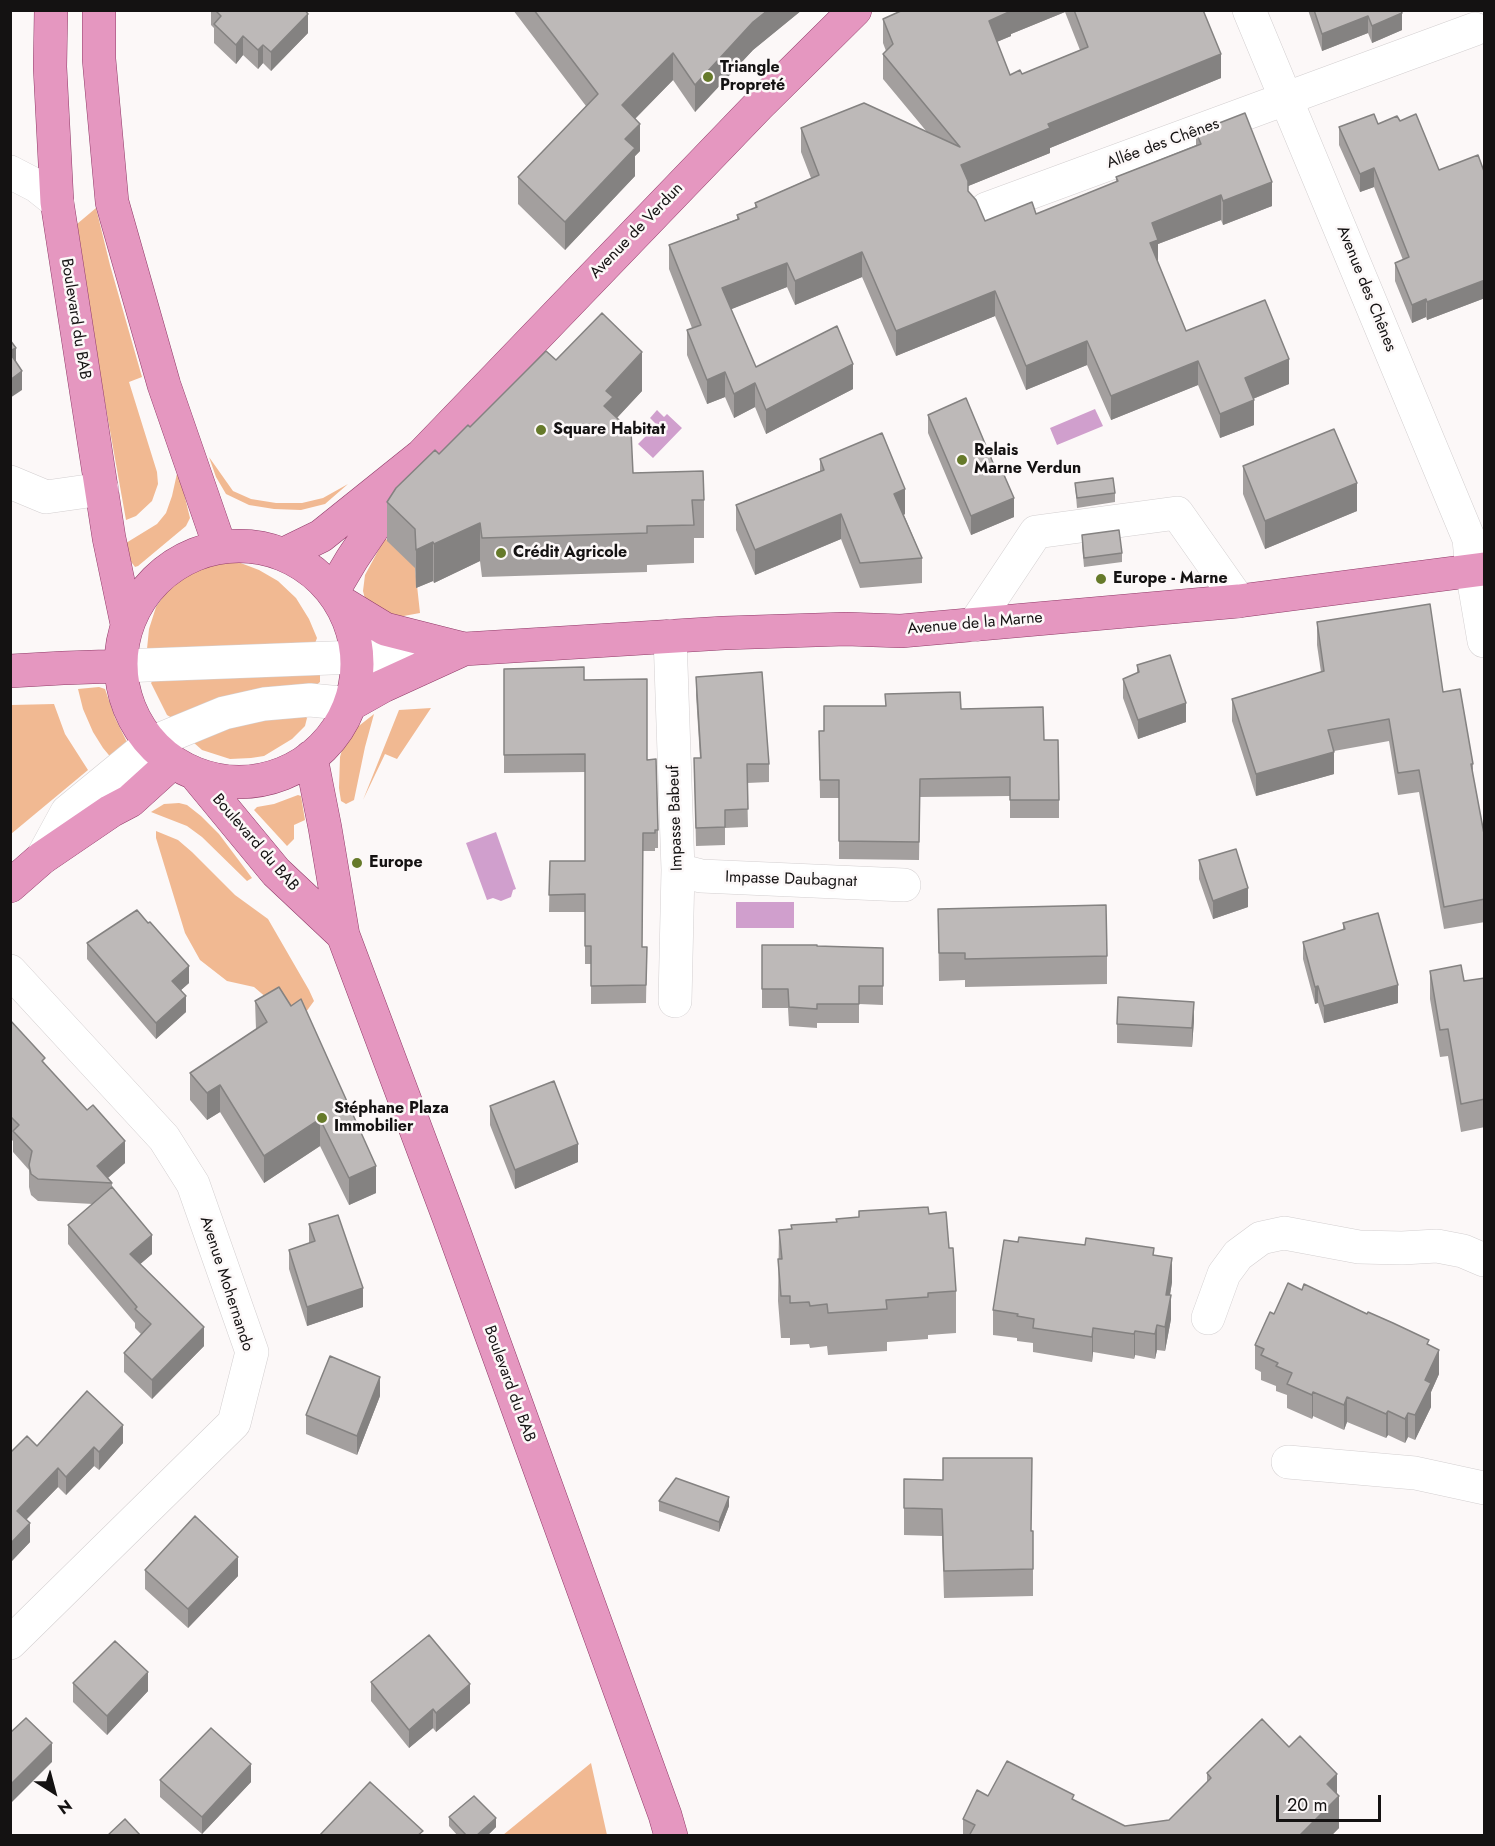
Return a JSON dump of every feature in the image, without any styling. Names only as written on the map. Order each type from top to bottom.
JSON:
[{"type":"main road","name":"Boulevard du BAB","points":[[51,10],[50,66],[57,202],[109,538],[127,624],[120,666],[124,694],[135,720],[276,872],[343,934]]},
{"type":"main road","points":[[99,10],[99,58],[112,202],[164,385],[220,547]]},
{"type":"main road","name":"Avenue de Verdun","points":[[284,554],[321,536],[422,455],[758,106],[855,10]]},
{"type":"main road","name":"Avenue de Verdun","points":[[336,596],[352,559],[422,455]]},
{"type":"main road","points":[[10,886],[42,858],[111,811],[130,801],[173,760],[226,782],[256,781],[285,772],[311,757],[335,734],[351,704],[356,683],[358,657],[352,630],[336,596],[311,570],[284,554],[252,546],[220,547],[190,556],[164,573],[142,596],[127,624]]},
{"type":"main road","name":"Avenue de la Marne","points":[[336,596],[385,629],[464,649],[670,636],[846,629],[900,631],[1239,601],[1478,570]]},
{"type":"main road","name":"Avenue de la Marne","points":[[351,704],[383,686],[464,649]]},
{"type":"main road","points":[[10,671],[120,666]]},
{"type":"main road","name":"Boulevard du BAB","points":[[311,757],[343,934],[449,1218],[665,1815],[670,1836]]},
{"type":"street","name":"Avenue des Chênes","points":[[1250,10],[1469,539],[1478,570],[1485,641]]},
{"type":"street","name":"Allée des Chênes","points":[[986,210],[1475,29]]},
{"type":"street","points":[[10,172],[37,186],[57,202]]},
{"type":"street","points":[[10,482],[46,497],[102,489]]},
{"type":"street","points":[[974,625],[1036,532],[1177,513],[1239,601]]},
{"type":"street","name":"Impasse Babeuf","points":[[670,636],[678,870],[675,1001]]},
{"type":"street","points":[[120,666],[410,655],[464,649]]},
{"type":"street","points":[[173,760],[224,713],[264,704],[310,700],[351,704]]},
{"type":"street","name":"Impasse Daubagnat","points":[[678,870],[701,876],[904,885]]},
{"type":"street","name":"Avenue Mohernando","points":[[10,971],[164,1138],[193,1184],[252,1352],[234,1423],[10,1643]]},
{"type":"street","points":[[1208,1318],[1224,1274],[1238,1255],[1261,1238],[1284,1233],[1359,1247],[1437,1246],[1463,1251],[1485,1260]]},
{"type":"street","points":[[1288,1462],[1415,1473],[1485,1488]]},
{"type":"shaded area","points":[[96,208],[142,377],[129,382],[157,472],[158,484],[152,501],[136,516],[126,520],[77,224]]},
{"type":"shaded area","points":[[1095,409],[1103,426],[1057,445],[1050,428]]},
{"type":"shaded area","points":[[657,410],[664,417],[667,414],[682,428],[653,458],[638,444],[657,425],[650,418]]},
{"type":"shaded area","points":[[209,457],[233,491],[251,499],[276,503],[302,503],[323,498],[348,484],[325,504],[301,510],[249,505],[226,494],[216,477]]},
{"type":"shaded area","points":[[178,469],[190,518],[186,526],[135,567],[129,559],[126,543],[157,524],[166,513]]},
{"type":"shaded area","points":[[385,538],[415,567],[420,613],[398,617],[367,607],[363,591],[365,575]]},
{"type":"shaded area","points":[[214,561],[238,562],[278,581],[296,598],[309,619],[317,638],[314,646],[147,649],[149,629],[156,607],[171,585],[191,569]]},
{"type":"shaded area","points":[[320,668],[320,682],[314,687],[172,718],[167,715],[151,683],[154,679]]},
{"type":"shaded area","points":[[99,687],[105,689],[115,718],[128,744],[113,760],[93,732],[83,709],[78,689]]},
{"type":"shaded area","points":[[54,704],[65,734],[88,770],[11,834],[11,705]]},
{"type":"shaded area","points":[[431,708],[397,759],[385,754],[363,800],[399,710]]},
{"type":"shaded area","points":[[304,714],[307,718],[305,726],[292,739],[264,756],[230,759],[202,750],[193,742],[202,730]]},
{"type":"shaded area","points":[[374,714],[354,800],[346,804],[341,801],[339,788],[340,757],[346,736]]},
{"type":"shaded area","points":[[298,795],[301,796],[305,820],[294,825],[294,839],[287,846],[254,810],[257,807],[274,804]]},
{"type":"shaded area","points":[[164,804],[187,805],[219,834],[252,878],[247,881],[202,837],[187,826],[151,812]]},
{"type":"shaded area","points":[[156,831],[178,840],[235,895],[268,919],[314,1001],[295,1022],[254,987],[227,981],[200,960],[185,933],[156,838]]},
{"type":"shaded area","points":[[496,832],[516,889],[513,890],[511,897],[501,901],[493,898],[487,900],[466,843]]},
{"type":"shaded area","points":[[736,902],[794,902],[794,928],[736,928]]},
{"type":"shaded area","points":[[591,1763],[607,1835],[503,1835]]},
{"type":"building","points":[[215,10],[305,10],[308,14],[271,52],[263,45],[258,50],[243,36],[236,45],[214,24],[221,16]]},
{"type":"building","points":[[534,10],[768,10],[753,22],[695,85],[673,53],[622,105],[640,124],[625,139],[635,148],[565,222],[518,177],[598,94]]},
{"type":"building","points":[[903,10],[1011,10],[989,21],[1010,75],[1020,70],[1022,74],[1088,47],[1074,10],[1203,10],[1221,54],[1048,124],[1050,128],[961,165],[968,181],[968,191],[976,200],[985,221],[1032,202],[1036,214],[1118,181],[1116,177],[1201,144],[1196,132],[1245,113],[1272,182],[1223,201],[1221,195],[1152,223],[1158,240],[1150,243],[1186,331],[1265,300],[1289,359],[1245,378],[1254,400],[1220,414],[1198,361],[1111,396],[1087,341],[1026,366],[995,291],[896,331],[862,252],[795,281],[787,263],[722,288],[756,367],[837,326],[853,364],[766,410],[755,383],[734,394],[725,372],[707,380],[687,330],[701,325],[669,245],[739,219],[737,215],[757,207],[755,203],[819,175],[801,128],[864,103],[960,147],[883,54],[893,44],[883,19]]},
{"type":"building","points":[[1314,10],[1401,10],[1402,13],[1372,26],[1368,16],[1322,34]]},
{"type":"building","points":[[1374,114],[1378,124],[1397,116],[1400,121],[1416,114],[1439,170],[1478,155],[1485,174],[1485,280],[1427,302],[1426,299],[1412,305],[1395,263],[1409,257],[1374,168],[1360,174],[1339,127]]},
{"type":"building","points":[[602,313],[642,352],[606,391],[613,397],[604,406],[631,431],[633,473],[703,471],[704,500],[692,500],[694,525],[647,526],[647,533],[482,538],[480,523],[416,550],[415,529],[387,502],[396,488],[435,450],[439,454],[468,425],[470,427],[546,351],[556,360]]},
{"type":"building","points":[[10,340],[16,348],[10,351]]},
{"type":"building","points":[[10,353],[22,371],[10,380]]},
{"type":"building","name":"Relais Marne Verdun","points":[[966,398],[996,470],[1001,468],[1014,498],[971,516],[928,415]]},
{"type":"building","points":[[1334,429],[1357,483],[1265,521],[1243,466]]},
{"type":"building","points":[[882,433],[905,489],[894,494],[922,558],[860,563],[841,514],[755,550],[736,505],[824,470],[820,459]]},
{"type":"building","points":[[1113,478],[1115,493],[1077,498],[1075,483]]},
{"type":"building","points":[[1119,530],[1122,553],[1084,558],[1082,535]]},
{"type":"building","points":[[1430,604],[1443,692],[1460,689],[1485,839],[1485,899],[1444,907],[1419,770],[1398,773],[1389,719],[1328,730],[1334,752],[1256,774],[1232,699],[1324,671],[1317,622]]},
{"type":"building","points":[[1170,655],[1186,703],[1138,720],[1123,679],[1139,672],[1137,665]]},
{"type":"building","points":[[584,667],[584,680],[647,679],[647,760],[656,759],[658,830],[655,830],[655,833],[643,833],[642,947],[647,947],[646,985],[591,986],[591,946],[585,946],[585,894],[549,895],[550,861],[585,861],[585,754],[504,755],[504,669]]},
{"type":"building","points":[[762,672],[769,764],[747,764],[748,809],[725,810],[725,827],[696,828],[694,758],[701,758],[696,677]]},
{"type":"building","points":[[960,692],[961,709],[1043,707],[1044,740],[1058,740],[1059,800],[1010,800],[1010,777],[920,779],[919,842],[839,841],[839,780],[820,780],[819,731],[824,731],[824,706],[886,706],[885,694]]},
{"type":"building","points":[[1236,849],[1248,888],[1213,901],[1199,860]]},
{"type":"building","points":[[1106,905],[1107,956],[965,959],[965,953],[939,953],[938,909]]},
{"type":"building","points":[[137,910],[189,966],[172,981],[186,996],[156,1023],[87,943]]},
{"type":"building","points":[[1378,913],[1398,985],[1324,1006],[1318,986],[1315,987],[1303,942],[1345,929],[1343,923]]},
{"type":"building","points":[[762,945],[883,948],[883,986],[859,986],[859,1004],[817,1004],[817,1009],[789,1007],[788,989],[762,989]]},
{"type":"building","points":[[1461,965],[1464,981],[1485,978],[1485,1099],[1461,1104],[1448,1029],[1440,1030],[1430,971]]},
{"type":"building","points":[[279,987],[291,1006],[301,999],[376,1166],[349,1178],[320,1119],[264,1156],[220,1085],[207,1093],[190,1073],[267,1022],[255,1001]]},
{"type":"building","points":[[1118,997],[1194,1002],[1192,1028],[1117,1024]]},
{"type":"building","points":[[10,1020],[45,1058],[42,1061],[87,1110],[93,1105],[125,1141],[97,1166],[112,1183],[38,1179],[31,1174],[29,1165],[32,1151],[13,1131],[19,1125],[10,1116]]},
{"type":"building","points":[[554,1081],[578,1144],[515,1170],[490,1106]]},
{"type":"building","points":[[112,1187],[152,1235],[130,1254],[204,1327],[152,1380],[124,1353],[151,1324],[135,1309],[137,1307],[68,1225]]},
{"type":"building","points":[[928,1207],[929,1214],[946,1212],[949,1248],[953,1248],[956,1291],[928,1293],[928,1297],[886,1300],[887,1309],[828,1313],[827,1304],[810,1306],[809,1302],[790,1303],[790,1296],[781,1296],[778,1259],[782,1259],[779,1230],[792,1229],[791,1225],[837,1222],[836,1219],[859,1217],[859,1211]]},
{"type":"building","points":[[338,1215],[363,1288],[307,1307],[289,1250],[315,1241],[309,1224]]},
{"type":"building","points":[[1019,1237],[1085,1245],[1086,1238],[1154,1248],[1153,1255],[1172,1258],[1166,1295],[1171,1295],[1165,1327],[1157,1325],[1155,1334],[1135,1331],[1134,1334],[1093,1328],[1092,1337],[1033,1328],[1034,1319],[993,1310],[1004,1240],[1018,1242]]},
{"type":"building","points":[[1288,1283],[1302,1290],[1304,1284],[1367,1314],[1368,1312],[1393,1323],[1429,1340],[1427,1344],[1439,1350],[1425,1380],[1431,1383],[1415,1415],[1408,1413],[1405,1419],[1388,1411],[1386,1414],[1347,1397],[1344,1405],[1287,1384],[1292,1373],[1276,1366],[1278,1363],[1261,1355],[1264,1349],[1255,1345],[1270,1312],[1274,1314]]},
{"type":"building","points":[[330,1356],[380,1377],[357,1436],[306,1415]]},
{"type":"building","points":[[87,1391],[123,1425],[99,1452],[94,1447],[66,1477],[58,1468],[17,1511],[30,1523],[10,1544],[10,1453],[27,1436],[37,1446]]},
{"type":"building","points":[[943,1458],[1032,1458],[1033,1569],[944,1571],[942,1509],[904,1508],[904,1479],[943,1480]]},
{"type":"building","points":[[676,1478],[729,1497],[719,1522],[659,1501]]},
{"type":"building","points":[[195,1516],[238,1557],[188,1609],[145,1570]]},
{"type":"building","points":[[429,1635],[470,1684],[436,1713],[433,1709],[409,1730],[371,1682]]},
{"type":"building","points":[[115,1641],[148,1672],[107,1716],[73,1683]]},
{"type":"building","points":[[26,1718],[52,1743],[10,1785],[10,1733]]},
{"type":"building","points":[[1262,1719],[1289,1747],[1300,1736],[1337,1774],[1327,1784],[1339,1796],[1299,1836],[969,1836],[975,1825],[963,1819],[977,1790],[988,1796],[1007,1761],[1074,1795],[1072,1799],[1125,1826],[1169,1820],[1211,1778],[1207,1773]]},
{"type":"building","points":[[211,1728],[251,1764],[202,1817],[160,1780]]},
{"type":"building","points":[[370,1782],[423,1831],[417,1836],[319,1836]]},
{"type":"building","points":[[474,1796],[496,1818],[476,1836],[467,1836],[449,1817]]},
{"type":"building","points":[[125,1819],[141,1836],[107,1836]]},
{"type":"place","name":"Triangle Propreté","points":[[708,77]]},
{"type":"place","name":"Square Habitat","points":[[541,430]]},
{"type":"place","name":"Relais Marne Verdun","points":[[962,460]]},
{"type":"place","name":"Crédit Agricole","points":[[501,553]]},
{"type":"place","name":"Europe - Marne","points":[[1101,579]]},
{"type":"place","name":"Europe","points":[[357,863]]},
{"type":"place","name":"Stéphane Plaza Immobilier","points":[[322,1118]]}]
